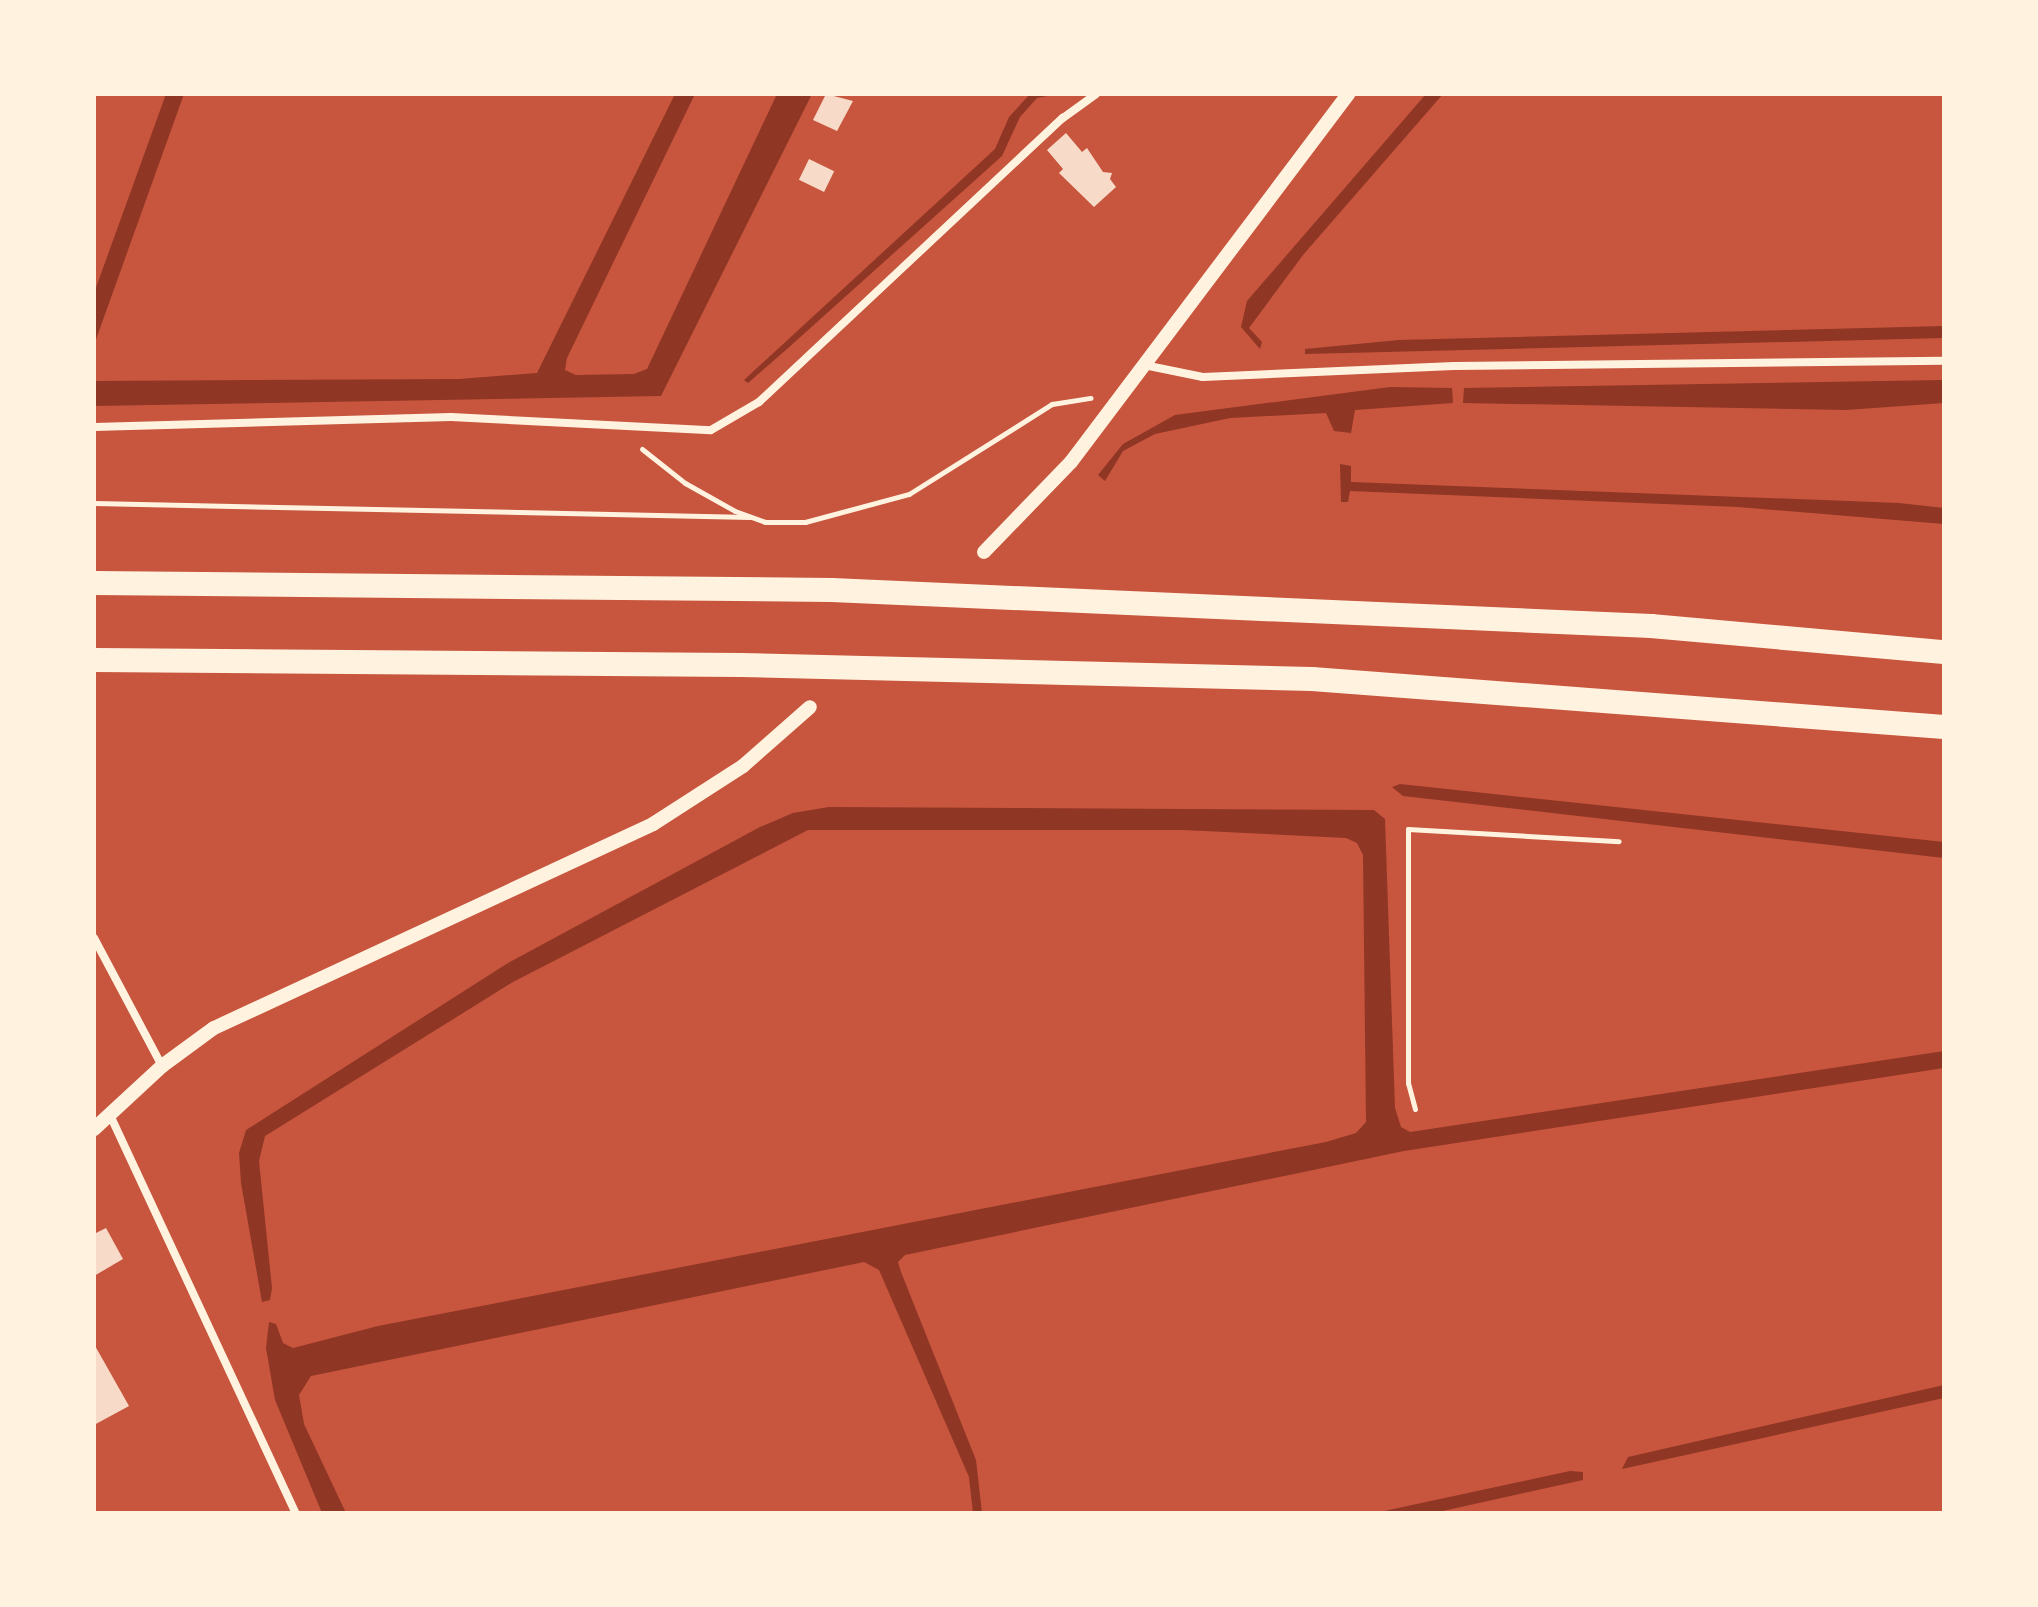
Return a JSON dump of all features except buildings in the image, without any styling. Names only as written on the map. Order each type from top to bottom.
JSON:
[{"type":"highway","points":[[94,583],[832,590],[1300,608],[1651,626],[1944,652]]},
{"type":"highway","points":[[94,660],[741,665],[1312,679],[1944,727]]},
{"type":"street","points":[[94,427],[451,417],[697,432],[741,415],[896,278],[1055,125],[1096,94]]},
{"type":"street","points":[[984,552],[1041,497],[1116,404],[1348,94]]},
{"type":"street","points":[[1144,365],[1203,377],[1454,366],[1944,361]]},
{"type":"street","points":[[94,1129],[162,1066],[235,1016],[674,813],[743,766],[810,707]]},
{"type":"street","points":[[94,938],[162,1066]]},
{"type":"street","points":[[110,1115],[296,1513]]},
{"type":"path","points":[[94,503],[750,517],[805,522],[881,505],[929,484],[1052,404],[1081,397],[1116,404]]},
{"type":"path","points":[[616,427],[685,483],[750,517]]},
{"type":"path","points":[[1415,1109],[1408,1083],[1408,829],[1619,841]]},
{"type":"shaded area","points":[[166,94],[184,94],[94,345],[94,293]]},
{"type":"shaded area","points":[[675,94],[695,94],[567,358],[565,370],[576,375],[634,374],[647,369],[777,94],[812,94],[661,396],[94,406],[94,381],[459,379],[537,373]]},
{"type":"shaded area","points":[[1030,94],[1058,94],[1037,98],[1020,117],[1002,156],[748,383],[744,380],[995,149],[1009,117]]},
{"type":"shaded area","points":[[1426,94],[1443,94],[1303,255],[1249,328],[1262,342],[1260,349],[1241,327],[1247,301]]},
{"type":"shaded area","points":[[1944,326],[1944,338],[1305,354],[1305,349],[1399,340]]},
{"type":"shaded area","points":[[1944,380],[1944,403],[1846,410],[1463,403],[1464,388]]},
{"type":"shaded area","points":[[1390,387],[1452,388],[1453,403],[1355,410],[1351,433],[1334,431],[1326,413],[1230,418],[1155,434],[1123,451],[1105,481],[1098,475],[1123,444],[1175,415]]},
{"type":"shaded area","points":[[1340,464],[1351,466],[1351,482],[1899,503],[1944,508],[1944,524],[1738,507],[1350,491],[1348,502],[1341,502]]},
{"type":"shaded area","points":[[1400,784],[1944,842],[1944,858],[1403,796],[1392,787]]},
{"type":"shaded area","points":[[829,807],[1374,810],[1385,819],[1395,1108],[1401,1127],[1410,1132],[1944,1051],[1944,1068],[1404,1151],[905,1255],[898,1262],[901,1272],[976,1460],[982,1513],[973,1513],[969,1477],[879,1270],[864,1262],[311,1376],[299,1395],[304,1424],[346,1513],[322,1513],[275,1400],[266,1348],[269,1322],[276,1324],[283,1343],[293,1348],[378,1326],[1326,1142],[1356,1133],[1366,1122],[1363,855],[1357,843],[1346,838],[1183,830],[808,830],[513,982],[265,1136],[259,1161],[272,1288],[270,1300],[262,1302],[241,1183],[239,1153],[246,1130],[508,963],[760,827],[793,813]]},
{"type":"shaded area","points":[[1944,1385],[1944,1398],[1622,1469],[1628,1457]]},
{"type":"shaded area","points":[[1570,1471],[1583,1472],[1583,1480],[1434,1513],[1375,1513]]}]
